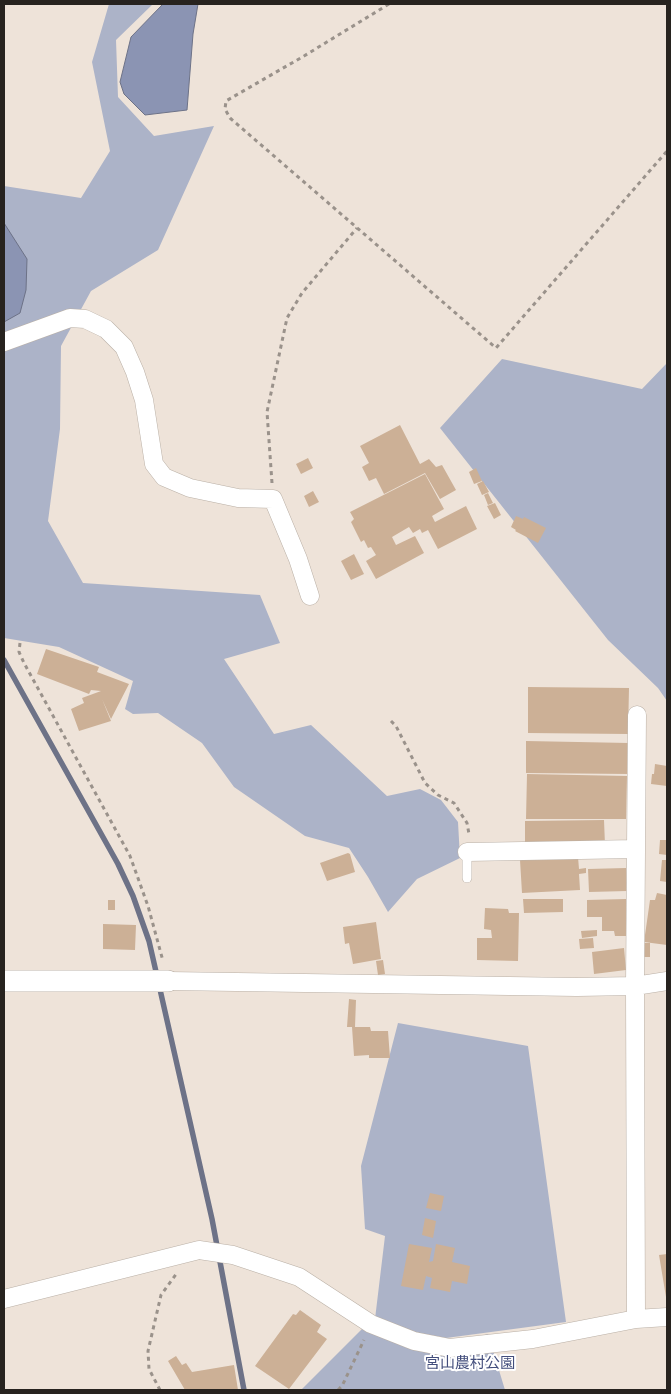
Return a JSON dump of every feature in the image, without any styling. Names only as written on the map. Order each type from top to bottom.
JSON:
[{"type":"street","points":[[4,342],[70,318],[85,319],[106,328],[124,347],[135,372],[144,400],[154,464],[164,477],[190,488],[238,498],[273,499],[298,559],[310,596]]},
{"type":"street","points":[[636,1319],[637,715]]},
{"type":"street","points":[[467,852],[636,849]]},
{"type":"street","points":[[4,981],[168,981],[501,987],[636,986],[667,981]]},
{"type":"street","points":[[4,1299],[199,1250],[233,1255],[299,1277],[372,1324],[414,1341],[450,1348],[533,1339],[636,1319],[667,1316]]},
{"type":"lane","points":[[467,852],[467,878]]},
{"type":"path","points":[[389,4],[288,66],[226,101],[225,109],[230,118],[496,348],[667,151]]},
{"type":"path","points":[[273,499],[267,412],[287,318],[302,293],[357,228]]},
{"type":"path","points":[[20,643],[19,652],[24,664],[130,856],[148,906],[168,981]]},
{"type":"path","points":[[391,721],[396,726],[425,783],[438,795],[454,803],[467,823],[470,837],[467,852]]},
{"type":"path","points":[[160,1390],[149,1369],[148,1351],[161,1295],[177,1274],[179,1255]]},
{"type":"path","points":[[338,1390],[342,1386],[372,1324]]},
{"type":"green space","points":[[109,4],[153,4],[116,40],[118,97],[154,136],[214,126],[158,250],[91,291],[61,346],[60,429],[48,521],[83,583],[260,595],[280,643],[224,659],[274,734],[311,725],[387,796],[420,789],[441,800],[458,822],[460,858],[417,879],[388,912],[349,848],[305,836],[234,787],[202,743],[158,713],[133,714],[125,709],[133,681],[59,647],[4,638],[4,186],[81,198],[110,151],[92,62]]},
{"type":"green space","points":[[502,359],[642,389],[667,363],[667,701],[658,688],[608,640],[440,428]]},
{"type":"green space","points":[[398,1023],[528,1046],[566,1322],[446,1338],[414,1332],[375,1319],[385,1236],[365,1229],[361,1166]]},
{"type":"green space","name":"宮山農村公園","points":[[364,1327],[405,1347],[430,1351],[488,1334],[505,1390],[301,1390]]},
{"type":"shaded area","points":[[163,4],[198,4],[193,34],[187,110],[145,115],[124,94],[120,82],[131,37]]},
{"type":"shaded area","points":[[4,223],[27,259],[26,290],[20,313],[4,322]]},
{"type":"building","points":[[400,425],[420,464],[429,459],[436,467],[442,465],[456,490],[440,499],[425,473],[384,494],[376,478],[369,481],[362,467],[369,463],[360,446]]},
{"type":"building","points":[[308,458],[313,468],[301,474],[296,464]]},
{"type":"building","points":[[476,468],[482,481],[474,484],[469,472]]},
{"type":"building","points":[[425,474],[444,509],[432,516],[435,522],[466,506],[477,529],[438,549],[428,530],[422,533],[420,529],[413,533],[409,527],[392,537],[396,545],[415,536],[424,553],[376,579],[366,561],[376,555],[371,547],[368,548],[364,540],[361,542],[351,522],[354,519],[350,512]]},
{"type":"building","points":[[483,481],[489,492],[482,495],[477,484]]},
{"type":"building","points":[[313,491],[319,502],[309,507],[304,496]]},
{"type":"building","points":[[488,493],[493,503],[488,505],[484,495]]},
{"type":"building","points":[[495,503],[501,515],[494,519],[487,506]]},
{"type":"building","points":[[516,516],[523,519],[524,517],[546,528],[538,543],[511,527]]},
{"type":"building","points":[[354,554],[364,574],[351,580],[341,561]]},
{"type":"building","points":[[46,649],[99,667],[97,672],[129,684],[111,719],[102,699],[111,721],[79,731],[71,709],[84,703],[82,698],[101,691],[91,690],[89,694],[37,674]]},
{"type":"building","points":[[528,687],[629,688],[628,734],[528,733]]},
{"type":"building","points":[[526,741],[629,743],[629,774],[526,773]]},
{"type":"building","points":[[655,764],[667,766],[667,786],[651,784]]},
{"type":"building","points":[[527,774],[627,776],[626,819],[526,819]]},
{"type":"building","points":[[604,820],[605,845],[525,847],[525,821]]},
{"type":"building","points":[[660,840],[667,840],[667,855],[659,854]]},
{"type":"building","points":[[348,853],[350,854],[355,872],[327,881],[320,863]]},
{"type":"building","points":[[578,857],[579,869],[586,868],[586,873],[579,874],[580,890],[522,893],[520,860]]},
{"type":"building","points":[[662,860],[667,860],[667,882],[660,881]]},
{"type":"building","points":[[626,868],[627,891],[589,892],[588,869]]},
{"type":"building","points":[[657,893],[667,895],[667,945],[644,942],[650,900],[655,900]]},
{"type":"building","points":[[523,899],[563,899],[563,912],[524,913]]},
{"type":"building","points":[[626,899],[626,936],[615,936],[614,931],[602,931],[602,917],[587,917],[587,900]]},
{"type":"building","points":[[108,900],[115,900],[115,910],[108,910]]},
{"type":"building","points":[[485,908],[508,909],[509,913],[519,913],[518,961],[477,960],[477,938],[492,938],[491,930],[484,929]]},
{"type":"building","points":[[376,922],[381,959],[353,964],[349,943],[345,944],[343,927]]},
{"type":"building","points":[[103,924],[136,925],[135,950],[103,949]]},
{"type":"building","points":[[597,930],[597,936],[582,938],[581,931]]},
{"type":"building","points":[[593,938],[594,948],[580,949],[579,939]]},
{"type":"building","points":[[644,943],[650,943],[650,957],[643,957]]},
{"type":"building","points":[[624,948],[626,970],[594,974],[592,952]]},
{"type":"building","points":[[383,960],[385,974],[378,975],[376,961]]},
{"type":"building","points":[[349,999],[356,1000],[355,1027],[370,1027],[371,1031],[388,1031],[390,1058],[369,1058],[369,1055],[354,1056],[352,1027],[347,1027]]},
{"type":"building","points":[[430,1193],[444,1196],[441,1211],[426,1208]]},
{"type":"building","points":[[425,1218],[436,1221],[433,1238],[422,1235]]},
{"type":"building","points":[[409,1244],[432,1248],[429,1262],[433,1261],[436,1244],[455,1248],[452,1262],[470,1266],[467,1284],[452,1281],[450,1292],[430,1288],[432,1278],[426,1276],[423,1290],[401,1286]]},
{"type":"building","points":[[667,1254],[667,1297],[666,1297],[659,1255]]},
{"type":"building","points":[[300,1310],[321,1325],[317,1332],[327,1339],[289,1389],[255,1366],[293,1314],[296,1315]]},
{"type":"building","points":[[176,1356],[182,1365],[186,1363],[192,1372],[234,1365],[238,1390],[185,1390],[168,1361]]},
{"type":"waterway","points":[[4,660],[118,864],[133,896],[149,941],[157,976]]},
{"type":"waterway","points":[[159,985],[212,1219],[244,1390]]}]
